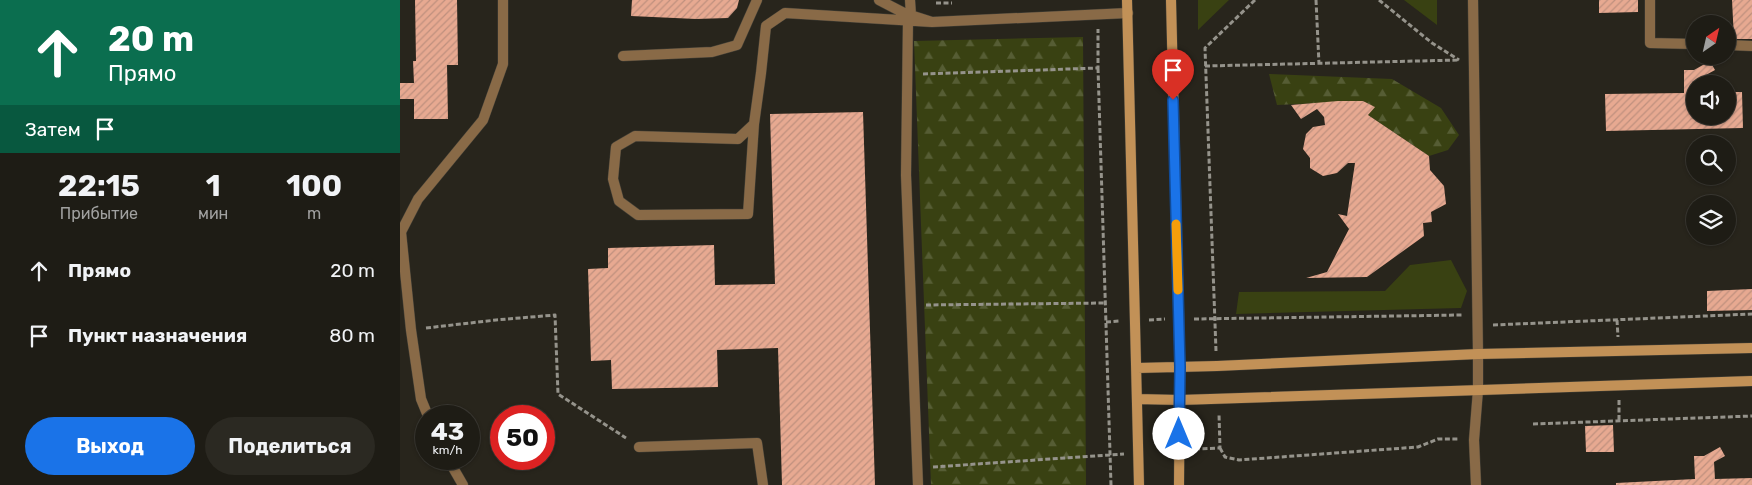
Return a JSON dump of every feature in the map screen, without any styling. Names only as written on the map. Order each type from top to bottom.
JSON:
[{"type":"main road","points":[[1127,0],[1139,485]]},
{"type":"main road","points":[[1171,0],[1180,367],[1179,485]]},
{"type":"main road","points":[[1137,368],[1478,354],[1752,348]]},
{"type":"main road","points":[[1137,399],[1218,399],[1752,381]]},
{"type":"street","points":[[423,405],[411,330],[401,232],[418,199],[483,120],[503,64],[502,0]]},
{"type":"street","points":[[624,56],[712,52],[737,45],[757,0]]},
{"type":"street","points":[[879,0],[910,18]]},
{"type":"street","points":[[910,0],[906,175],[918,485]]},
{"type":"street","points":[[1472,0],[1479,325],[1478,390],[1474,440],[1476,485]]},
{"type":"street","points":[[1650,0],[1650,43],[1686,44]]},
{"type":"street","points":[[754,124],[738,139],[635,136],[616,147],[613,179],[619,201],[638,215],[748,214],[754,124],[766,26],[785,13],[910,18],[932,22],[1128,13]]},
{"type":"street","points":[[1736,45],[1752,46]]},
{"type":"street","points":[[639,447],[757,443],[763,485]]},
{"type":"street","points":[[454,470],[463,485]]},
{"type":"path","points":[[1216,366],[1216,319],[1205,48],[1256,0]]},
{"type":"path","points":[[1316,0],[1319,64]]},
{"type":"path","points":[[1379,0],[1432,43],[1459,60]]},
{"type":"path","points":[[1098,15],[1111,485]]},
{"type":"path","points":[[1206,66],[1474,60]]},
{"type":"path","points":[[907,74],[1098,68]]},
{"type":"path","points":[[910,306],[1106,303]]},
{"type":"path","points":[[1106,322],[1461,314],[1479,325],[1752,314]]},
{"type":"path","points":[[411,330],[555,315],[558,394],[639,447]]},
{"type":"path","points":[[1218,399],[1220,448],[1225,457],[1239,460],[1418,447],[1438,439],[1474,440]]},
{"type":"path","points":[[1533,424],[1752,416]]},
{"type":"path","points":[[1179,450],[1220,448]]},
{"type":"path","points":[[918,468],[1138,453]]},
{"type":"green space","points":[[1198,0],[1229,0],[1198,30]]},
{"type":"green space","points":[[1404,0],[1437,0],[1437,25]]},
{"type":"green space","points":[[1083,37],[1086,485],[931,485],[914,41]]},
{"type":"green space","points":[[1269,74],[1392,79],[1441,108],[1459,135],[1448,150],[1429,156],[1368,115],[1374,107],[1363,101],[1277,105]]},
{"type":"green space","points":[[1451,260],[1467,291],[1461,308],[1236,314],[1239,292],[1385,291],[1410,265]]},
{"type":"building","points":[[415,0],[457,0],[458,65],[447,65],[448,119],[414,119],[414,99],[400,99],[400,83],[414,83],[413,61],[416,61]]},
{"type":"building","points":[[632,0],[739,0],[737,8],[728,18],[696,19],[631,16]]},
{"type":"building","points":[[1599,0],[1638,0],[1638,12],[1599,13]]},
{"type":"building","points":[[1732,0],[1752,0],[1752,39],[1736,39],[1736,15],[1733,15]]},
{"type":"building","points":[[1703,65],[1712,65],[1715,70],[1706,75],[1686,75],[1686,125],[1736,125],[1736,92],[1742,92],[1743,128],[1606,131],[1605,94],[1684,93],[1684,70],[1694,70]]},
{"type":"building","points":[[1363,101],[1375,107],[1368,115],[1429,156],[1430,170],[1444,186],[1446,204],[1431,212],[1432,222],[1423,223],[1424,236],[1367,277],[1306,278],[1327,272],[1349,229],[1338,214],[1347,216],[1355,163],[1348,163],[1337,173],[1323,176],[1310,168],[1310,158],[1303,149],[1306,134],[1313,127],[1325,125],[1324,117],[1317,109],[1301,119],[1291,105]]},
{"type":"building","points":[[863,112],[875,485],[782,485],[778,348],[717,350],[718,387],[612,389],[611,360],[591,361],[588,269],[608,268],[608,248],[714,245],[715,285],[775,284],[770,114]]},
{"type":"building","points":[[1752,289],[1752,310],[1707,311],[1707,291]]},
{"type":"building","points":[[1613,425],[1614,452],[1586,452],[1585,426]]},
{"type":"building","points":[[1720,447],[1725,456],[1714,462],[1715,479],[1752,478],[1752,485],[1616,485],[1616,483],[1695,479],[1694,456],[1704,456]]},
{"type":"slow traffic","points":[[1176,224],[1178,290]]},
{"type":"route","points":[[1173,100],[1180,367],[1179,434]]}]
